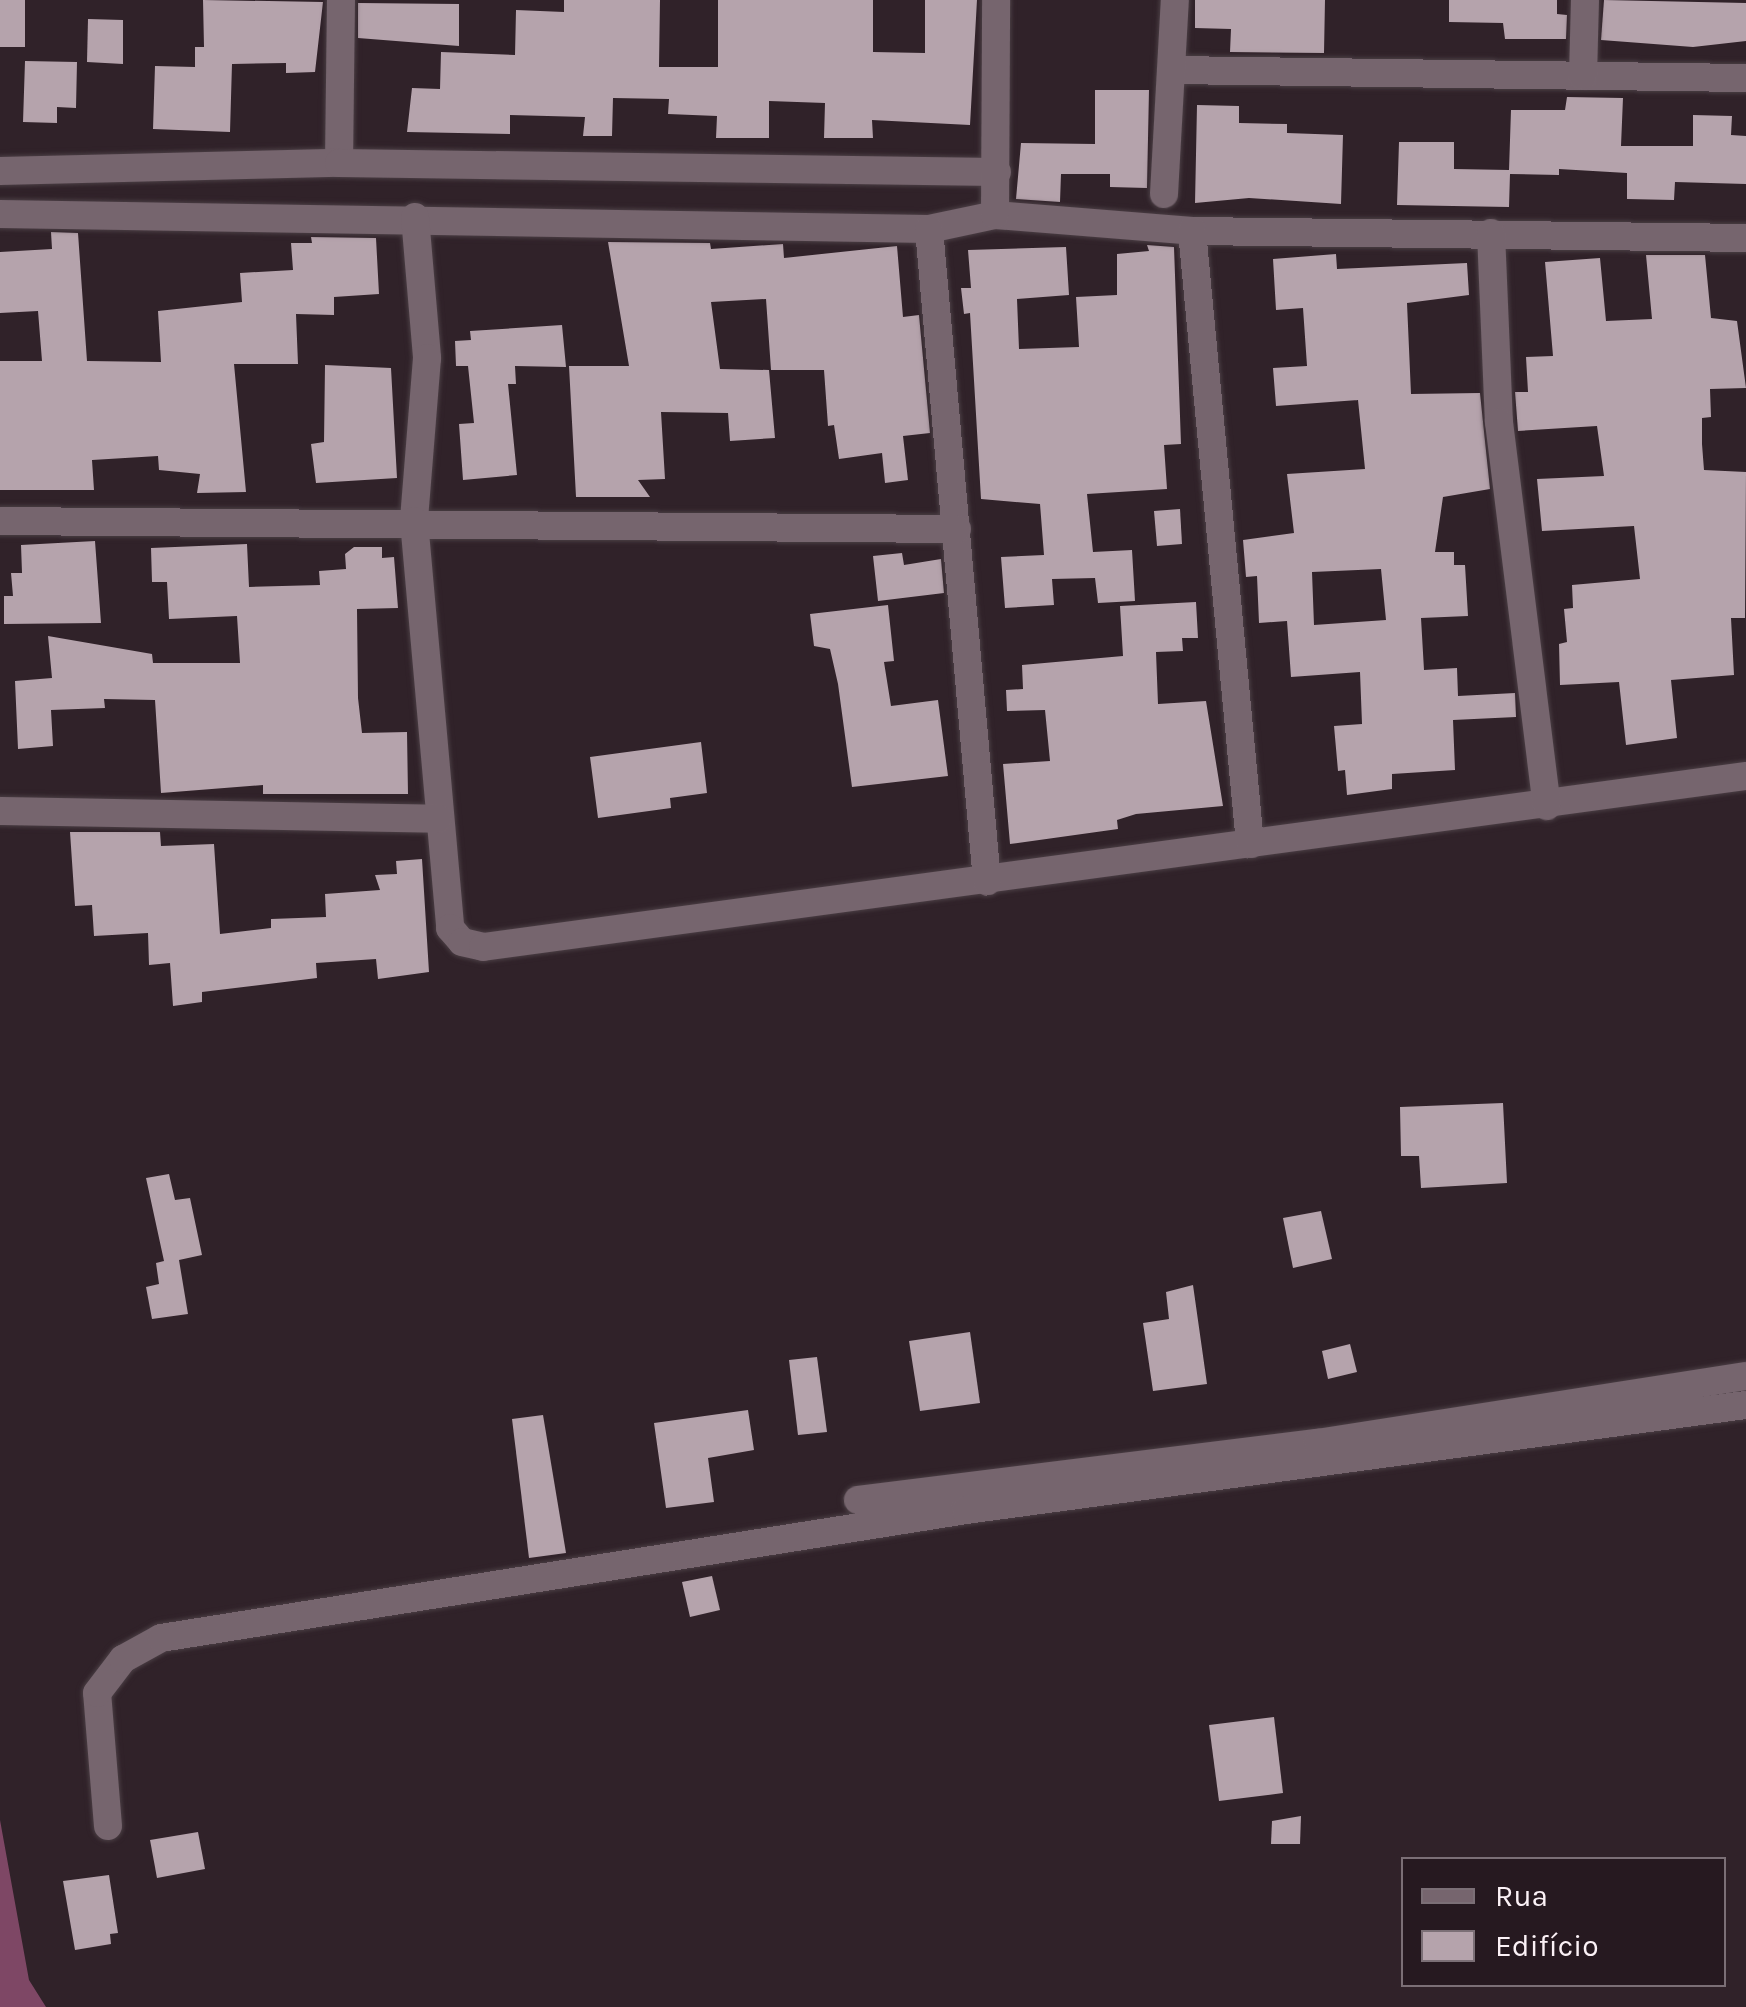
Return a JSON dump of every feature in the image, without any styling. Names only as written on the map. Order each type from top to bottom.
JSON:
[{"type":"street","points":[[339,163],[341,0]]},
{"type":"street","points":[[994,215],[996,0]]},
{"type":"street","points":[[1164,194],[1175,0]]},
{"type":"street","points":[[1583,76],[1584,0]]},
{"type":"street","points":[[1172,70],[1746,78]]},
{"type":"street","points":[[0,171],[339,163],[997,172]]},
{"type":"street","points":[[0,214],[415,217],[930,228],[994,215],[1192,231],[1746,238]]},
{"type":"street","points":[[415,217],[426,358],[414,521],[450,928],[462,942],[483,947],[1548,806],[1746,776]]},
{"type":"street","points":[[930,228],[987,881]]},
{"type":"street","points":[[1192,231],[1250,844]]},
{"type":"street","points":[[1491,233],[1500,422],[1548,806]]},
{"type":"street","points":[[0,521],[414,521],[957,528]]},
{"type":"street","points":[[0,811],[438,819]]},
{"type":"street","points":[[858,1500],[1318,1443],[1746,1376]]},
{"type":"street","points":[[108,1826],[97,1693],[123,1658],[161,1638],[966,1510],[1746,1405]]},
{"type":"shaded area","points":[[0,1820],[29,1980],[46,2007],[0,2007]]},
{"type":"building","points":[[0,0],[25,0],[25,47],[0,47]]},
{"type":"building","points":[[203,0],[323,2],[315,72],[286,73],[286,63],[232,64],[230,132],[153,129],[155,66],[195,67],[195,47],[204,47]]},
{"type":"building","points":[[564,0],[660,0],[659,67],[718,67],[718,0],[873,0],[873,52],[925,53],[925,0],[977,0],[970,125],[872,120],[873,138],[824,138],[825,103],[769,101],[769,138],[716,138],[717,116],[668,114],[669,99],[613,98],[612,136],[583,136],[585,117],[510,115],[510,134],[407,132],[412,88],[440,89],[441,52],[515,55],[516,10],[564,12]]},
{"type":"building","points":[[1195,0],[1325,0],[1324,53],[1230,52],[1231,29],[1195,28]]},
{"type":"building","points":[[1449,0],[1557,0],[1557,14],[1567,15],[1566,39],[1505,39],[1503,23],[1449,22]]},
{"type":"building","points":[[1604,0],[1746,3],[1746,41],[1693,47],[1601,40]]},
{"type":"building","points":[[358,3],[459,4],[459,46],[358,38]]},
{"type":"building","points":[[88,19],[123,20],[123,64],[87,62]]},
{"type":"building","points":[[25,61],[77,62],[76,108],[57,107],[57,123],[23,122]]},
{"type":"building","points":[[1095,90],[1149,90],[1147,188],[1110,187],[1110,174],[1061,174],[1060,202],[1016,199],[1021,143],[1095,144]]},
{"type":"building","points":[[1567,97],[1623,98],[1621,146],[1693,146],[1693,115],[1732,116],[1731,135],[1746,136],[1746,184],[1675,182],[1674,200],[1627,199],[1627,173],[1559,169],[1559,175],[1510,174],[1509,207],[1397,205],[1399,142],[1454,142],[1454,169],[1509,170],[1511,110],[1565,110]]},
{"type":"building","points":[[1197,105],[1239,106],[1239,123],[1287,124],[1287,133],[1343,135],[1341,204],[1249,198],[1195,203]]},
{"type":"building","points":[[51,232],[78,233],[87,361],[161,362],[158,311],[242,302],[240,273],[293,270],[291,243],[312,243],[311,237],[376,238],[379,294],[334,297],[334,315],[296,314],[298,364],[234,364],[246,492],[197,493],[200,474],[159,470],[158,456],[92,460],[94,490],[0,490],[0,361],[42,361],[38,311],[0,313],[0,252],[52,249]]},
{"type":"building","points":[[608,242],[710,243],[711,249],[783,244],[784,258],[897,246],[903,317],[919,315],[930,433],[903,436],[908,480],[885,483],[882,453],[839,459],[834,425],[828,426],[824,370],[771,370],[766,299],[711,302],[720,369],[769,370],[775,438],[730,441],[728,413],[661,412],[665,479],[638,480],[650,497],[576,497],[569,366],[629,366]]},
{"type":"building","points":[[1147,245],[1174,247],[1181,444],[1164,445],[1167,489],[1087,494],[1093,552],[1132,550],[1135,601],[1098,603],[1095,578],[1052,579],[1054,605],[1005,608],[1001,557],[1044,555],[1040,504],[981,499],[970,313],[964,314],[961,288],[971,288],[968,250],[1066,247],[1069,295],[1017,299],[1019,349],[1079,347],[1076,297],[1117,295],[1117,254],[1149,251]]},
{"type":"building","points":[[1336,254],[1337,269],[1467,263],[1469,295],[1407,303],[1411,394],[1480,393],[1490,489],[1443,497],[1435,552],[1454,552],[1454,565],[1465,565],[1468,616],[1421,618],[1424,670],[1457,668],[1458,696],[1515,693],[1516,717],[1453,720],[1455,770],[1392,774],[1392,789],[1347,795],[1345,770],[1338,771],[1334,726],[1362,724],[1360,672],[1291,677],[1287,621],[1259,623],[1257,576],[1246,577],[1243,540],[1294,533],[1287,474],[1365,469],[1358,400],[1276,406],[1273,368],[1307,366],[1303,308],[1276,310],[1273,259]],"holes":[[[1381,569],[1386,620],[1314,625],[1312,572]]]},
{"type":"building","points":[[1646,255],[1705,255],[1711,318],[1737,321],[1746,388],[1710,389],[1711,417],[1702,418],[1702,444],[1704,470],[1746,472],[1745,618],[1731,618],[1734,675],[1671,680],[1677,738],[1626,745],[1619,682],[1560,685],[1559,644],[1567,642],[1564,609],[1573,608],[1572,585],[1640,579],[1634,526],[1542,531],[1537,479],[1604,476],[1597,426],[1518,431],[1515,392],[1528,392],[1526,357],[1553,356],[1545,262],[1600,258],[1606,321],[1652,319]]},
{"type":"building","points":[[562,325],[566,367],[515,366],[516,384],[508,384],[517,475],[463,480],[459,424],[474,423],[468,366],[456,366],[455,341],[471,340],[470,331]]},
{"type":"building","points":[[325,365],[391,368],[397,478],[316,483],[311,444],[324,442]]},
{"type":"building","points":[[1180,509],[1182,544],[1157,546],[1154,511]]},
{"type":"building","points":[[95,541],[101,623],[4,624],[4,596],[13,596],[11,573],[22,573],[21,545]]},
{"type":"building","points":[[247,544],[249,587],[320,585],[319,571],[346,569],[345,554],[354,547],[382,547],[382,558],[394,557],[398,608],[357,609],[358,698],[362,733],[407,732],[408,794],[263,794],[263,785],[161,793],[155,700],[104,699],[105,708],[51,710],[53,746],[18,749],[15,681],[52,678],[48,636],[152,654],[153,663],[240,663],[237,616],[169,619],[167,582],[152,582],[151,548]]},
{"type":"building","points":[[902,553],[904,565],[941,559],[944,593],[878,601],[873,556]]},
{"type":"building","points":[[1196,602],[1198,638],[1182,638],[1183,651],[1156,652],[1158,704],[1206,701],[1223,806],[1136,814],[1117,820],[1118,829],[1010,844],[1003,764],[1050,761],[1045,710],[1007,711],[1006,690],[1023,689],[1022,665],[1123,656],[1120,606]]},
{"type":"building","points":[[888,605],[894,661],[884,662],[891,706],[938,700],[948,776],[852,787],[830,649],[814,646],[810,614]]},
{"type":"building","points":[[701,742],[707,793],[670,798],[671,808],[598,818],[590,757]]},
{"type":"building","points":[[70,832],[160,832],[161,846],[214,844],[220,934],[271,928],[271,919],[326,917],[325,894],[380,890],[375,875],[397,874],[396,861],[422,859],[429,972],[378,979],[376,959],[316,963],[317,978],[202,992],[202,1002],[173,1006],[170,963],[149,965],[148,933],[94,936],[92,905],[75,906]]},
{"type":"building","points":[[1503,1103],[1507,1183],[1421,1188],[1419,1156],[1401,1156],[1400,1107]]},
{"type":"building","points":[[169,1174],[175,1200],[190,1198],[202,1255],[179,1260],[188,1314],[152,1319],[146,1287],[159,1284],[156,1263],[164,1261],[146,1178]]},
{"type":"building","points":[[1321,1211],[1332,1259],[1293,1268],[1283,1218]]},
{"type":"building","points":[[1193,1285],[1207,1384],[1153,1391],[1143,1323],[1169,1319],[1166,1292]]},
{"type":"building","points":[[970,1332],[980,1403],[920,1411],[909,1341]]},
{"type":"building","points":[[1350,1344],[1357,1372],[1328,1379],[1322,1351]]},
{"type":"building","points":[[817,1357],[827,1432],[798,1435],[789,1360]]},
{"type":"building","points":[[748,1410],[754,1450],[708,1458],[714,1502],[666,1508],[654,1423]]},
{"type":"building","points":[[543,1415],[566,1553],[529,1558],[512,1419]]},
{"type":"building","points":[[712,1576],[720,1610],[690,1617],[682,1582]]},
{"type":"building","points":[[1274,1717],[1283,1793],[1219,1801],[1209,1725]]},
{"type":"building","points":[[1301,1816],[1300,1844],[1271,1844],[1272,1821]]},
{"type":"building","points":[[198,1832],[205,1869],[157,1878],[150,1840]]},
{"type":"building","points":[[109,1875],[118,1933],[110,1934],[111,1944],[75,1950],[63,1881]]}]
